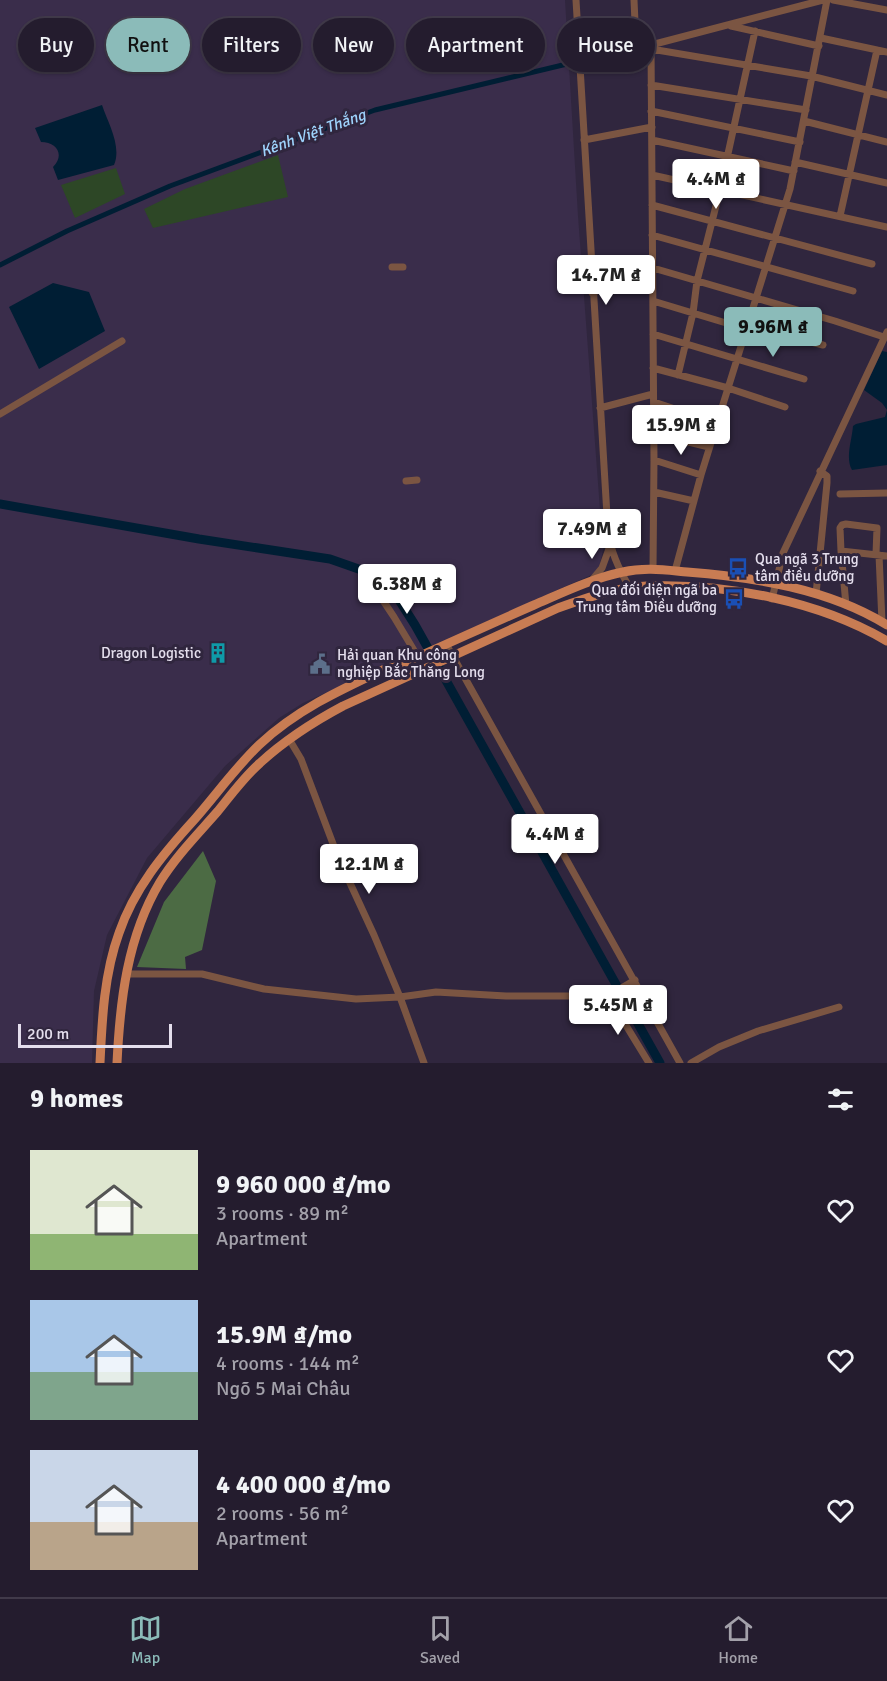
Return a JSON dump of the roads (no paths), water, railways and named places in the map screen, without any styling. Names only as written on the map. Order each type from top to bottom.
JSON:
[{"type":"main road","points":[[102,1063],[106,984],[119,932],[140,887],[210,798],[245,759],[290,721],[321,700],[387,668],[397,666],[567,590],[620,572],[653,569],[737,577],[816,594],[846,605],[885,624]]},
{"type":"main road","points":[[117,1063],[122,989],[137,933],[160,882],[181,854],[259,764],[311,723],[343,706],[558,608],[586,598],[630,588],[646,586],[714,587],[812,607],[887,641]]},
{"type":"main road","points":[[140,887],[154,896]]},
{"type":"main road","points":[[134,898],[148,906]]},
{"type":"street","points":[[576,0],[577,18]]},
{"type":"street","points":[[634,0],[635,18]]},
{"type":"street","points":[[655,44],[825,0],[820,42],[811,76],[794,171],[709,447],[675,571]]},
{"type":"street","points":[[833,0],[887,10]]},
{"type":"street","points":[[728,25],[887,52]]},
{"type":"street","points":[[678,375],[693,313],[697,281],[720,190],[755,31]]},
{"type":"street","points":[[655,50],[811,76],[887,95]]},
{"type":"street","points":[[840,216],[877,50]]},
{"type":"street","points":[[579,72],[610,546],[620,572],[630,588]]},
{"type":"street","points":[[651,72],[653,569]]},
{"type":"street","points":[[651,85],[806,111]]},
{"type":"street","points":[[651,111],[800,142]]},
{"type":"street","points":[[804,122],[887,142]]},
{"type":"street","points":[[584,140],[652,127]]},
{"type":"street","points":[[652,140],[794,171]]},
{"type":"street","points":[[795,162],[887,183]]},
{"type":"street","points":[[652,175],[887,227]]},
{"type":"street","points":[[652,205],[872,264]]},
{"type":"street","points":[[652,235],[853,291]]},
{"type":"street","points":[[392,267],[403,267]]},
{"type":"street","points":[[592,293],[652,268],[886,334],[783,553],[772,599]]},
{"type":"street","points":[[653,301],[823,345]]},
{"type":"street","points":[[653,334],[804,379]]},
{"type":"street","points":[[0,414],[122,341]]},
{"type":"street","points":[[653,368],[728,388],[785,407]]},
{"type":"street","points":[[600,408],[654,398],[717,423]]},
{"type":"street","points":[[654,433],[674,435],[676,439],[709,447]]},
{"type":"street","points":[[654,460],[701,475]]},
{"type":"street","points":[[816,594],[827,483],[827,476],[820,471]]},
{"type":"street","points":[[406,481],[417,480]]},
{"type":"street","points":[[654,492],[694,501]]},
{"type":"street","points":[[840,494],[887,493]]},
{"type":"street","points":[[846,605],[840,528],[846,524],[877,528],[885,624]]},
{"type":"street","points":[[590,583],[602,567],[610,546]]},
{"type":"street","points":[[841,551],[881,555]]},
{"type":"street","points":[[374,587],[420,656]]},
{"type":"street","points":[[446,644],[680,1063]]},
{"type":"street","points":[[289,739],[301,759],[338,857],[375,935],[424,1063]]},
{"type":"street","points":[[126,974],[202,974],[264,988],[356,999],[400,997],[436,992],[506,996],[610,995],[635,980]]},
{"type":"street","points":[[610,995],[649,1063]]},
{"type":"street","points":[[691,1063],[719,1047],[758,1031],[839,1007]]},
{"type":"water","points":[[102,105],[115,142],[114,165],[58,180],[53,167],[57,162],[58,150],[51,144],[41,142],[35,128]]},
{"type":"water","points":[[53,283],[89,292],[105,331],[39,369],[9,307]]},
{"type":"water","points":[[882,351],[887,352],[887,410],[882,403],[864,390]]},
{"type":"water","points":[[887,410],[887,465],[852,470],[849,454],[853,426],[885,417]]},
{"type":"waterway","name":"Kênh Việt Thắng","points":[[0,265],[67,231],[170,186],[375,110],[557,66]]},
{"type":"waterway","points":[[0,504],[199,539],[330,559],[370,573],[394,592],[415,625],[660,1063]]},
{"type":"place","name":"Qua ngã 3 Trung tâm điều dưỡng","points":[[738,568]]},
{"type":"place","name":"Qua đối diện ngã ba Trung tâm Điều dưỡng","points":[[734,599]]},
{"type":"place","name":"Dragon Logistic","points":[[218,653]]},
{"type":"place","name":"Hải quan Khu công nghiệp Bắc Thăng Long","points":[[320,664]]}]
